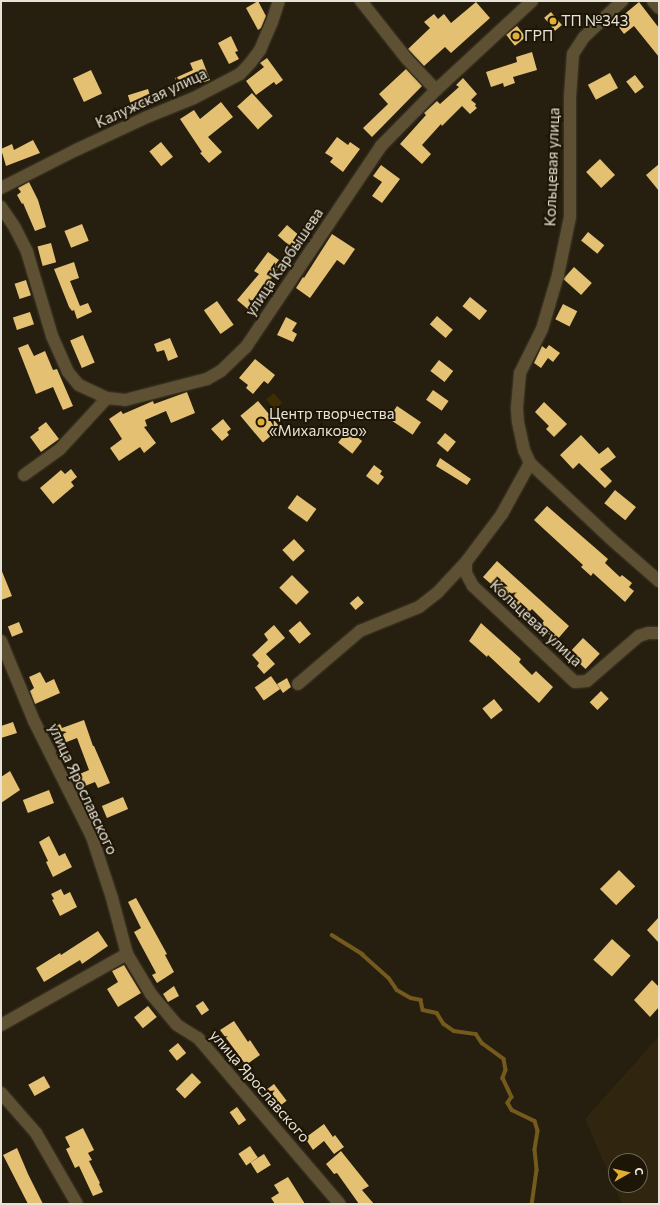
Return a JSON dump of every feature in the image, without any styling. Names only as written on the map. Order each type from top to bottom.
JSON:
[{"type":"street","name":"Калужская улица","points":[[1,188],[76,150],[147,117],[194,98],[240,74],[260,50],[279,1]]},
{"type":"street","points":[[361,1],[406,58],[436,90]]},
{"type":"street","name":"улица Карбышева","points":[[106,398],[131,399],[200,381],[214,375],[230,363],[246,347],[381,146],[436,90],[532,1]]},
{"type":"street","name":"Кольцевая улица","points":[[622,1],[584,37],[573,54],[570,104],[570,217],[558,275],[542,329],[520,373],[518,397],[519,431],[530,463],[611,539],[659,581]]},
{"type":"street","points":[[653,1],[659,8]]},
{"type":"street","points":[[1,207],[16,228],[28,252],[52,336],[68,372],[85,389],[106,398],[60,449],[24,475]]},
{"type":"street","points":[[298,684],[360,631],[418,607],[428,601],[466,562],[502,514],[530,463]]},
{"type":"street","name":"Кольцевая улица","points":[[466,562],[467,577],[473,586],[575,682],[588,681],[639,636],[648,633],[659,633]]},
{"type":"street","name":"улица Ярославского","points":[[1,641],[34,721],[92,837],[112,898],[127,954],[151,994],[177,1025],[198,1038],[340,1204]]},
{"type":"street","points":[[1,1025],[127,954]]},
{"type":"street","points":[[1,1093],[36,1133],[53,1159],[77,1204]]},
{"type":"shaded area","points":[[274,393],[282,403],[274,409],[266,399]]},
{"type":"shaded area","points":[[659,1036],[659,1204],[622,1204],[617,1193],[648,1193],[648,1153],[608,1153],[608,1172],[585,1119]]},
{"type":"building","points":[[258,1],[266,16],[261,28],[258,30],[246,8]]},
{"type":"building","points":[[476,2],[490,18],[451,53],[445,47],[424,66],[408,49],[430,28],[424,22],[434,14],[438,19],[444,14],[451,23]]},
{"type":"building","points":[[639,2],[659,28],[659,57],[634,26],[624,34],[615,22]]},
{"type":"building","name":"ТП №343","points":[[551,12],[562,25],[555,31],[544,18]]},
{"type":"building","name":"ГРП","points":[[517,26],[526,37],[515,46],[506,35]]},
{"type":"building","points":[[231,36],[238,51],[235,52],[239,59],[229,64],[218,43]]},
{"type":"building","points":[[532,52],[537,70],[513,77],[515,83],[504,87],[503,83],[491,87],[486,72],[517,62],[516,57]]},
{"type":"building","points":[[267,58],[283,80],[276,85],[274,82],[256,95],[246,81],[264,67],[260,63]]},
{"type":"building","points":[[202,59],[210,80],[198,84],[197,82],[180,89],[175,78],[193,70],[190,63]]},
{"type":"building","points":[[406,69],[422,86],[372,137],[363,128],[388,104],[379,94]]},
{"type":"building","points":[[91,70],[102,94],[84,102],[73,78]]},
{"type":"building","points":[[610,73],[618,88],[596,100],[588,85]]},
{"type":"building","points":[[635,75],[644,87],[635,94],[626,82]]},
{"type":"building","points":[[463,78],[477,94],[471,100],[476,104],[475,106],[477,108],[470,114],[462,106],[442,126],[441,124],[422,145],[431,154],[422,164],[400,144],[426,115],[424,113],[437,101],[440,104],[459,87],[456,85]]},
{"type":"building","points":[[148,89],[152,102],[132,109],[128,95]]},
{"type":"building","points":[[252,93],[273,116],[258,129],[237,106]]},
{"type":"building","points":[[221,102],[233,117],[208,137],[222,152],[209,163],[200,153],[202,152],[180,119],[194,110],[200,119]]},
{"type":"building","points":[[337,137],[348,145],[350,142],[360,149],[343,172],[330,162],[333,158],[325,153]]},
{"type":"building","points":[[33,140],[40,153],[6,166],[1,149],[12,144],[14,150]]},
{"type":"building","points":[[161,142],[173,157],[161,166],[149,151]]},
{"type":"building","points":[[600,159],[615,175],[601,188],[586,172]]},
{"type":"building","points":[[659,164],[659,191],[646,175]]},
{"type":"building","points":[[381,165],[400,179],[382,203],[372,196],[382,182],[373,176]]},
{"type":"building","points":[[29,182],[38,200],[46,227],[35,231],[23,203],[22,204],[17,195],[21,192],[18,188]]},
{"type":"building","points":[[82,224],[89,241],[71,248],[64,231]]},
{"type":"building","points":[[287,225],[302,238],[293,249],[278,236]]},
{"type":"building","points":[[588,232],[604,245],[597,254],[581,241]]},
{"type":"building","points":[[332,234],[355,249],[344,265],[337,260],[310,298],[296,288]]},
{"type":"building","points":[[51,243],[56,262],[43,266],[37,247]]},
{"type":"building","points":[[268,252],[279,260],[275,265],[279,268],[261,292],[264,294],[250,311],[237,300],[259,274],[254,271]]},
{"type":"building","points":[[74,262],[79,278],[70,281],[80,306],[88,303],[92,312],[77,319],[74,310],[72,311],[69,307],[54,269]]},
{"type":"building","points":[[574,267],[592,283],[581,295],[563,279]]},
{"type":"building","points":[[26,280],[31,295],[20,299],[15,284]]},
{"type":"building","points":[[470,297],[487,311],[480,320],[462,306]]},
{"type":"building","points":[[217,301],[234,325],[221,334],[204,310]]},
{"type":"building","points":[[563,304],[577,311],[570,326],[555,319]]},
{"type":"building","points":[[30,312],[34,324],[17,330],[13,318]]},
{"type":"building","points":[[437,316],[453,330],[446,338],[430,324]]},
{"type":"building","points":[[286,317],[297,323],[292,331],[297,334],[293,342],[277,335]]},
{"type":"building","points":[[83,335],[95,363],[82,368],[70,340]]},
{"type":"building","points":[[170,338],[178,357],[168,361],[164,350],[157,352],[154,344]]},
{"type":"building","points":[[28,344],[34,356],[45,351],[53,370],[57,369],[73,406],[63,410],[53,387],[36,394],[18,348]]},
{"type":"building","points":[[549,345],[560,353],[553,362],[548,358],[541,368],[534,363],[542,346],[546,349]]},
{"type":"building","points":[[255,359],[275,375],[268,384],[264,381],[253,394],[246,388],[248,385],[239,378]]},
{"type":"building","points":[[439,360],[453,371],[445,382],[430,371]]},
{"type":"building","points":[[433,390],[449,401],[442,411],[426,400]]},
{"type":"building","points":[[187,392],[195,413],[171,423],[166,411],[145,420],[147,426],[144,427],[156,443],[144,453],[140,447],[119,461],[110,448],[122,439],[109,419],[121,411],[123,414],[153,401],[154,404]]},
{"type":"building","name":"Центр творчества «Михалково»","points":[[258,401],[280,428],[263,443],[240,416]]},
{"type":"building","points":[[544,402],[567,424],[554,437],[546,429],[549,426],[535,412]]},
{"type":"building","points":[[397,406],[421,422],[413,435],[389,418]]},
{"type":"building","points":[[223,419],[231,429],[227,432],[229,435],[222,441],[211,429]]},
{"type":"building","points":[[46,422],[59,439],[41,452],[30,437]]},
{"type":"building","points":[[348,430],[362,441],[352,454],[338,443]]},
{"type":"building","points":[[445,433],[456,442],[448,452],[437,443]]},
{"type":"building","points":[[581,435],[599,454],[608,447],[616,457],[600,469],[612,481],[605,488],[579,463],[573,469],[560,455]]},
{"type":"building","points":[[440,458],[471,479],[467,485],[436,466]]},
{"type":"building","points":[[374,465],[382,471],[380,474],[384,477],[378,485],[366,476]]},
{"type":"building","points":[[71,469],[77,477],[71,482],[74,486],[53,504],[40,488],[61,470],[65,474]]},
{"type":"building","points":[[615,490],[636,507],[625,520],[604,503]]},
{"type":"building","points":[[297,495],[316,509],[307,522],[288,508]]},
{"type":"building","points":[[547,506],[608,559],[605,563],[620,577],[622,575],[632,583],[629,587],[634,591],[625,602],[593,573],[591,576],[581,567],[583,565],[534,520]]},
{"type":"building","points":[[294,539],[305,551],[293,562],[282,550]]},
{"type":"building","points":[[497,561],[569,626],[556,641],[540,626],[544,621],[532,609],[526,615],[483,577]]},
{"type":"building","points":[[1,569],[12,596],[1,600]]},
{"type":"building","points":[[292,575],[309,592],[296,605],[279,588]]},
{"type":"building","points":[[358,596],[364,603],[356,610],[350,603]]},
{"type":"building","points":[[300,621],[311,634],[299,644],[289,631]]},
{"type":"building","points":[[19,622],[23,632],[12,637],[8,626]]},
{"type":"building","points":[[481,623],[521,659],[519,662],[532,675],[536,671],[553,687],[539,703],[488,655],[487,657],[469,641]]},
{"type":"building","points":[[274,625],[285,638],[266,654],[275,664],[264,674],[257,666],[259,663],[252,655],[268,640],[264,634]]},
{"type":"building","points":[[583,638],[600,654],[585,669],[569,653]]},
{"type":"building","points":[[40,672],[46,683],[54,679],[60,693],[35,704],[30,691],[34,688],[29,677]]},
{"type":"building","points":[[271,676],[280,689],[264,701],[255,687]]},
{"type":"building","points":[[287,678],[291,687],[283,693],[277,684]]},
{"type":"building","points":[[601,691],[609,699],[597,710],[590,702]]},
{"type":"building","points":[[494,699],[503,710],[491,719],[482,708]]},
{"type":"building","points":[[84,720],[93,746],[110,783],[98,788],[95,782],[80,788],[75,776],[89,770],[77,738],[59,745],[52,728],[60,724],[62,728]]},
{"type":"building","points":[[13,722],[17,733],[1,738],[1,726]]},
{"type":"building","points":[[10,771],[20,790],[1,803],[1,777]]},
{"type":"building","points":[[49,790],[54,803],[28,813],[23,800]]},
{"type":"building","points":[[123,797],[128,809],[107,818],[102,806]]},
{"type":"building","points":[[49,836],[59,856],[65,853],[72,867],[53,877],[46,862],[48,861],[39,842]]},
{"type":"building","points":[[619,870],[635,886],[616,905],[600,889]]},
{"type":"building","points":[[61,889],[64,895],[70,892],[77,907],[60,916],[52,900],[54,899],[51,894]]},
{"type":"building","points":[[136,898],[167,954],[165,955],[174,972],[157,983],[152,975],[156,973],[134,932],[141,928],[128,902]]},
{"type":"building","points":[[659,917],[659,943],[647,930]]},
{"type":"building","points":[[98,931],[108,946],[82,964],[80,960],[44,982],[36,968],[60,953],[61,955]]},
{"type":"building","points":[[612,939],[631,956],[612,977],[593,960]]},
{"type":"building","points":[[124,965],[141,993],[118,1007],[107,989],[118,982],[112,971]]},
{"type":"building","points":[[652,980],[659,987],[659,1007],[650,1017],[634,1000]]},
{"type":"building","points":[[174,986],[179,996],[168,1002],[163,994]]},
{"type":"building","points":[[203,1001],[209,1010],[202,1015],[196,1006]]},
{"type":"building","points":[[148,1006],[157,1017],[143,1028],[134,1017]]},
{"type":"building","points":[[234,1021],[248,1042],[250,1040],[260,1055],[246,1065],[220,1030]]},
{"type":"building","points":[[178,1043],[186,1053],[177,1061],[169,1051]]},
{"type":"building","points":[[192,1073],[201,1082],[185,1098],[176,1089]]},
{"type":"building","points":[[44,1076],[50,1087],[35,1096],[28,1085]]},
{"type":"building","points":[[274,1084],[287,1101],[274,1110],[261,1094]]},
{"type":"building","points":[[237,1107],[246,1120],[239,1125],[230,1112]]},
{"type":"building","points":[[324,1124],[333,1137],[335,1135],[344,1147],[334,1154],[324,1141],[313,1150],[305,1138]]},
{"type":"building","points":[[83,1128],[94,1150],[88,1153],[92,1160],[89,1161],[103,1192],[93,1196],[79,1166],[75,1168],[66,1149],[70,1147],[65,1137]]},
{"type":"building","points":[[250,1146],[258,1158],[246,1165],[238,1154]]},
{"type":"building","points":[[17,1148],[43,1204],[28,1204],[3,1155]]},
{"type":"building","points":[[341,1151],[369,1186],[362,1190],[374,1204],[359,1204],[337,1173],[334,1174],[326,1164]]},
{"type":"building","points":[[264,1154],[271,1165],[257,1174],[250,1162]]},
{"type":"building","points":[[288,1177],[305,1204],[275,1204],[271,1198],[279,1193],[274,1185]]},
{"type":"waterway","points":[[332,935],[362,954],[389,978],[397,990],[411,998],[421,1000],[423,1010],[437,1013],[444,1024],[454,1031],[476,1034],[482,1043],[504,1059],[506,1070],[503,1078],[512,1097],[508,1103],[512,1110],[535,1121],[538,1131],[535,1150],[537,1170],[532,1204]]},
{"type":"place","name":"ТП №343","points":[[553,21]]},
{"type":"place","name":"ГРП","points":[[516,36]]},
{"type":"place","name":"Центр творчества «Михалково»","points":[[261,422]]}]
